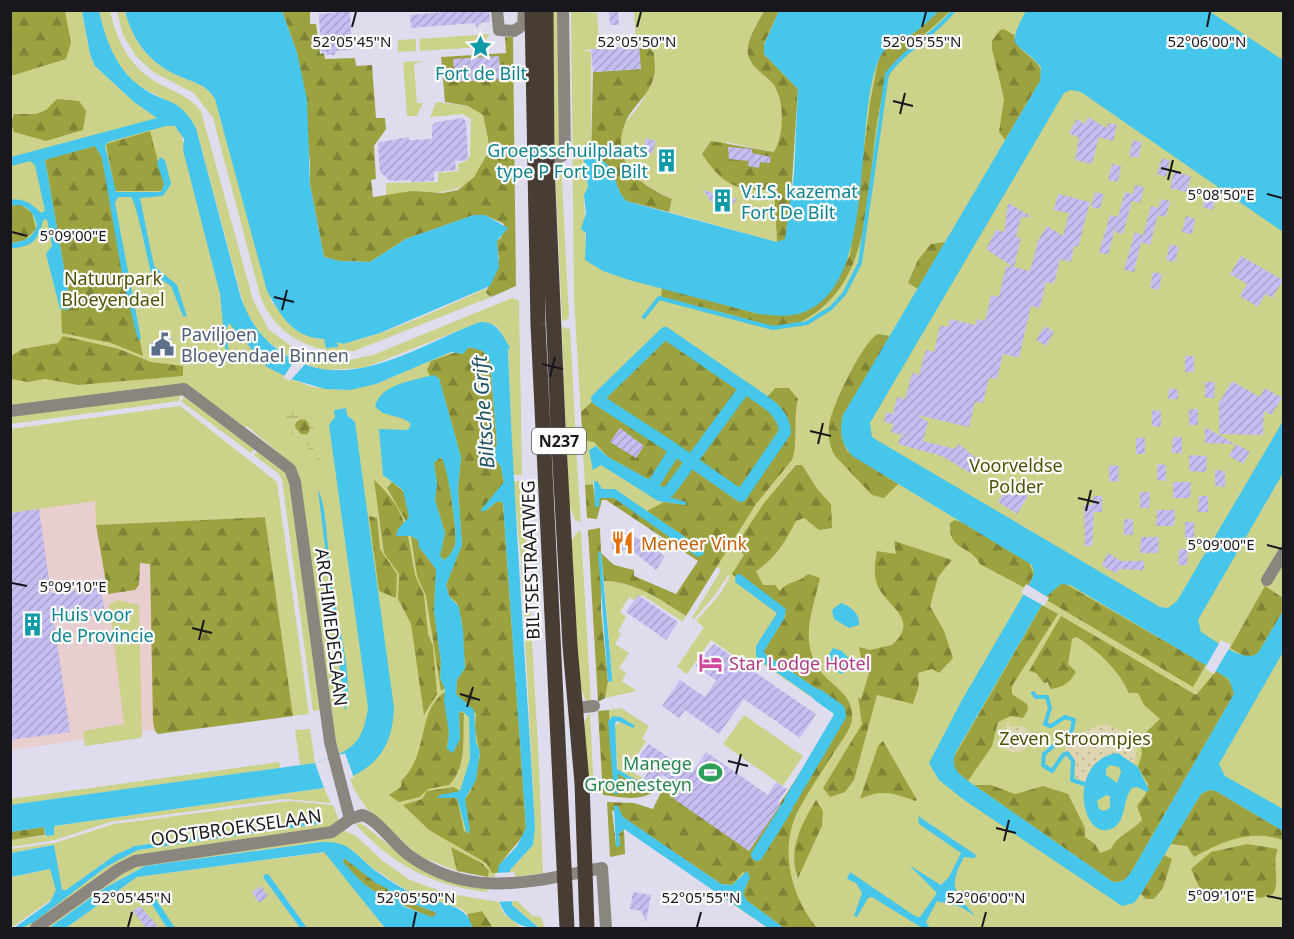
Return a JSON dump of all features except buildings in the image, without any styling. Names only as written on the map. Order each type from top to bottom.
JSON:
[{"type":"main road","name":"BILTSESTRAATWEG","points":[[532,10],[538,325],[567,928]]},
{"type":"main road","name":"BILTSESTRAATWEG","points":[[546,10],[547,165],[562,517],[586,871],[587,928]]},
{"type":"street","points":[[497,10],[499,30],[514,31],[521,28],[524,10]]},
{"type":"street","points":[[547,165],[565,154],[564,10]]},
{"type":"street","name":"ARCHIMEDESLAAN","points":[[10,411],[184,389],[290,469],[295,482],[333,757],[350,819]]},
{"type":"street","points":[[1267,580],[1284,552]]},
{"type":"street","points":[[575,708],[594,706]]},
{"type":"street","points":[[350,819],[362,814],[367,816],[397,847],[420,864],[448,876],[493,884],[536,883],[602,868],[606,928]]},
{"type":"street","name":"OOSTBROEKSELAAN","points":[[36,928],[119,869],[135,861],[332,832],[350,819]]},
{"type":"shaded area","points":[[145,482],[166,728],[11,750],[10,499]]},
{"type":"green space","points":[[11,10],[65,11],[71,43],[66,59],[11,76]]},
{"type":"green space","name":"Natuurpark Bloeyendael","points":[[10,11],[82,11],[90,54],[95,66],[134,102],[180,129],[220,294],[285,376],[312,387],[340,390],[376,384],[451,352],[503,503],[526,828],[498,869],[498,878],[457,871],[419,856],[366,808],[354,789],[335,740],[285,458],[247,426],[245,427],[185,384],[11,406]]},
{"type":"green space","points":[[99,11],[110,11],[121,43],[139,69],[148,77],[186,98],[201,111],[253,300],[269,330],[298,351],[295,361],[263,338],[245,310],[196,128],[180,109],[135,83],[127,75],[109,44]]},
{"type":"green space","points":[[117,11],[125,11],[138,42],[160,66],[204,87],[212,94],[272,303],[315,339],[324,339],[326,348],[337,347],[337,341],[366,338],[387,331],[487,288],[486,293],[491,297],[354,351],[324,350],[310,346],[285,331],[266,309],[260,295],[213,118],[194,93],[153,72],[136,56],[123,35]]},
{"type":"green space","points":[[282,11],[310,11],[310,24],[316,24],[320,54],[324,53],[325,59],[355,58],[356,66],[372,65],[376,118],[385,118],[386,129],[374,146],[376,179],[371,180],[373,197],[412,191],[443,193],[458,190],[474,177],[490,149],[483,115],[468,106],[445,102],[441,57],[506,53],[505,37],[513,37],[516,286],[491,297],[486,293],[499,258],[496,241],[501,238],[504,224],[485,215],[474,215],[406,239],[370,262],[339,261],[324,257],[310,185],[310,162],[297,53]]},
{"type":"green space","points":[[552,11],[557,11],[559,16],[561,145],[554,154]]},
{"type":"green space","name":"Voorveldse Polder","points":[[571,11],[597,13],[600,49],[583,50],[591,52],[591,156],[586,157],[588,187],[584,195],[586,260],[746,303],[906,11],[1283,11],[1283,928],[768,928],[719,895],[781,804],[836,714],[758,661],[748,665],[711,640],[687,674],[677,667],[704,627],[696,621],[720,594],[730,576],[728,575],[716,594],[694,619],[692,618],[721,570],[615,489],[602,489],[594,481],[593,484],[585,485],[574,298]]},
{"type":"green space","points":[[634,11],[764,11],[752,34],[748,52],[754,66],[774,85],[778,93],[782,110],[780,137],[774,152],[726,142],[759,191],[774,189],[777,242],[669,212],[672,199],[638,178],[624,162],[618,144],[620,132],[644,98],[654,53],[646,45],[636,46]]},
{"type":"green space","points":[[764,11],[779,11],[764,44],[764,54],[798,89],[789,228],[785,240],[777,242],[774,189],[740,188],[716,173],[702,154],[711,141],[774,152],[780,136],[782,118],[778,92],[774,85],[754,66],[748,52],[752,34]]},
{"type":"green space","points":[[939,11],[950,11],[906,51],[887,81],[879,110],[861,238],[852,267],[836,293],[814,314],[785,327],[765,325],[661,298],[662,288],[759,314],[820,302],[832,290],[850,255],[870,103],[878,61],[883,51],[914,33]]},
{"type":"green space","points":[[1004,29],[1014,35],[1020,48],[1040,67],[1041,74],[1040,81],[1005,140],[999,132],[1004,99],[992,49],[992,41],[1000,30]]},
{"type":"green space","points":[[490,34],[481,47],[420,51],[419,39]]},
{"type":"green space","points":[[416,39],[416,51],[398,52],[398,40]]},
{"type":"green space","points":[[646,45],[654,53],[654,76],[646,94],[627,119],[622,133],[621,146],[629,168],[637,178],[672,199],[669,212],[626,201],[610,168],[600,159],[591,156],[593,72],[640,69],[639,49]]},
{"type":"green space","points":[[423,61],[414,64],[417,103],[423,103],[417,116],[407,116],[403,62]]},
{"type":"green space","points":[[57,99],[79,101],[86,111],[83,130],[46,141],[14,132],[11,123],[14,114],[36,114],[46,110]]},
{"type":"green space","points":[[436,102],[468,106],[483,115],[490,149],[473,178],[465,185],[444,191],[397,194],[386,197],[386,183],[438,182],[438,173],[458,171],[458,164],[466,161],[470,156],[471,119],[463,114],[430,117]]},
{"type":"green space","points":[[150,131],[164,184],[162,191],[115,191],[106,144]]},
{"type":"green space","points":[[98,147],[102,158],[143,356],[111,343],[62,333],[61,310],[70,306],[70,302],[45,159]]},
{"type":"green space","points":[[561,161],[569,317],[565,321],[562,320],[555,165]]},
{"type":"green space","points":[[20,204],[32,213],[36,229],[25,240],[11,243],[11,206]]},
{"type":"green space","points":[[945,242],[918,289],[908,283],[918,260],[931,244]]},
{"type":"green space","points":[[512,298],[519,301],[522,475],[513,475],[508,347],[498,327],[492,324],[470,326],[364,368],[325,370],[304,364],[312,358],[339,362],[373,355]]},
{"type":"green space","points":[[562,327],[570,329],[576,440],[566,440]]},
{"type":"green space","points":[[663,334],[765,400],[775,388],[789,388],[798,399],[795,448],[792,460],[756,504],[686,616],[637,588],[627,584],[604,581],[601,553],[614,565],[634,570],[634,576],[676,594],[698,561],[606,500],[602,500],[597,519],[587,518],[585,485],[593,484],[596,507],[600,498],[614,498],[704,554],[704,550],[647,511],[664,502],[685,505],[670,497],[669,491],[608,457],[594,442],[583,440],[581,412]]},
{"type":"green space","points":[[878,334],[891,336],[843,415],[841,429],[847,451],[898,484],[884,498],[872,495],[836,457],[829,435],[831,418],[848,376],[864,349]]},
{"type":"green space","points":[[63,336],[119,349],[151,362],[183,366],[183,376],[78,385],[45,379],[28,382],[11,379],[11,356],[22,349],[58,343]]},
{"type":"green space","points":[[475,347],[483,351],[490,360],[497,444],[493,455],[501,467],[504,482],[486,511],[498,501],[503,503],[526,828],[520,840],[503,861],[498,873],[492,873],[486,863],[429,830],[403,805],[422,799],[427,791],[454,787],[460,791],[437,798],[457,798],[464,831],[469,833],[465,799],[471,791],[480,756],[475,729],[476,714],[456,694],[457,680],[465,668],[462,623],[457,603],[449,596],[446,585],[462,545],[458,489],[461,457],[439,378],[430,376],[427,370],[431,361],[459,351],[462,354],[466,348]]},
{"type":"green space","points":[[181,393],[179,401],[11,424],[11,416]]},
{"type":"green space","points":[[184,394],[257,446],[251,453],[182,402]]},
{"type":"green space","points":[[180,406],[277,482],[309,714],[293,716],[265,517],[96,525],[95,501],[11,513],[10,429]]},
{"type":"green space","points":[[293,412],[317,419],[318,466],[307,445],[280,424],[281,417]],"holes":[[[300,419],[306,420],[310,427],[308,435],[301,434],[294,426],[295,422]]]},
{"type":"green space","points":[[303,419],[309,421],[311,427],[309,433],[303,435],[297,433],[295,427],[297,421]]},
{"type":"green space","points":[[566,446],[576,447],[581,522],[575,520],[568,502]]},
{"type":"green space","points":[[259,449],[284,468],[289,478],[320,710],[313,711],[282,480],[279,474],[254,455]]},
{"type":"green space","points":[[439,457],[445,461],[456,539],[451,554],[444,560],[440,556],[445,533],[435,500],[437,484],[434,463]]},
{"type":"green space","points":[[796,465],[802,465],[818,490],[831,504],[832,528],[819,530],[804,518],[796,521],[779,549],[756,571],[763,585],[775,585],[780,591],[786,585],[808,574],[820,578],[810,620],[811,652],[815,663],[825,677],[844,694],[851,709],[850,727],[799,809],[789,840],[790,871],[794,887],[817,928],[784,928],[746,900],[743,893],[750,877],[743,872],[732,885],[721,884],[612,810],[616,845],[620,845],[619,834],[624,829],[625,854],[610,857],[607,802],[634,803],[653,809],[662,790],[669,789],[749,851],[826,733],[836,714],[819,702],[839,704],[765,654],[763,651],[786,615],[732,574],[744,555],[736,545],[764,503]]},
{"type":"green space","points":[[374,480],[392,500],[402,517],[404,523],[396,536],[408,536],[415,575],[424,595],[428,634],[433,646],[437,694],[424,715],[411,624],[398,599],[399,574],[384,553]]},
{"type":"green space","points":[[513,481],[523,481],[543,873],[515,877],[515,872],[510,873],[510,870],[533,845],[535,827],[521,560]]},
{"type":"green space","points":[[392,482],[405,493],[409,517],[406,521],[387,488]]},
{"type":"green space","points":[[369,516],[377,518],[380,549],[397,574],[396,598],[379,591]]},
{"type":"green space","points":[[265,517],[293,716],[158,734],[153,722],[150,564],[140,563],[139,585],[135,590],[108,594],[96,525]]},
{"type":"green space","points":[[955,520],[1028,560],[1034,574],[1027,589],[980,564],[971,553],[956,543],[950,532],[950,523]]},
{"type":"green space","points":[[600,528],[601,610],[608,682],[605,698],[598,702],[588,530]]},
{"type":"green space","points":[[578,531],[581,531],[591,702],[585,699],[579,684],[571,541]]},
{"type":"green space","points":[[411,536],[418,540],[422,551],[436,569],[434,611],[441,662],[440,678],[445,688],[441,691],[426,596],[417,576]]},
{"type":"green space","points":[[894,541],[952,560],[938,577],[930,606],[944,631],[953,658],[939,673],[932,669],[918,673],[919,685],[913,704],[877,695],[854,780],[845,792],[830,797],[823,788],[862,724],[858,697],[861,699],[869,673],[861,658],[859,647],[870,650],[892,645],[900,636],[903,627],[902,620],[881,592],[875,576],[877,551],[896,554]]},
{"type":"green space","points":[[604,581],[627,584],[637,588],[686,616],[683,622],[642,595],[637,602],[629,597],[620,612],[626,617],[618,631],[621,634],[615,644],[629,653],[619,668],[626,673],[622,681],[637,691],[605,698],[608,682],[612,681],[612,677]]},
{"type":"green space","points":[[1064,583],[1206,665],[1193,687],[1045,599],[1053,587]]},
{"type":"green space","points":[[1265,586],[1283,598],[1283,611],[1258,653],[1251,656],[1244,655],[1230,648]]},
{"type":"green space","points":[[118,600],[139,605],[142,735],[141,738],[85,746],[83,731],[124,724],[109,604]]},
{"type":"green space","points":[[1042,605],[1058,614],[1012,686],[1012,694],[1027,704],[1028,710],[1023,718],[1011,716],[998,722],[992,746],[968,781],[954,769],[954,757]]},
{"type":"green space","points":[[1061,616],[1196,695],[1216,671],[1229,680],[1234,690],[1234,694],[1124,881],[1113,882],[974,785],[991,785],[1015,794],[1043,786],[1068,794],[1085,828],[1085,837],[1095,844],[1100,853],[1111,849],[1117,840],[1142,820],[1137,806],[1147,792],[1148,784],[1138,767],[1142,754],[1140,738],[1160,719],[1144,705],[1138,693],[1129,693],[1107,662],[1077,637],[1072,639],[1068,664],[1076,672],[1065,684],[1050,689],[1048,682],[1044,683],[1036,673],[1029,671]]},
{"type":"green space","points":[[445,692],[449,733],[447,747],[460,739],[459,712],[464,713],[463,751],[459,769],[449,785],[428,789],[420,797],[399,802],[389,795],[401,787],[401,781],[416,758],[430,710]]},
{"type":"green space","points":[[621,708],[649,726],[642,739],[646,741],[628,769],[658,788],[650,788],[618,770],[614,726],[620,722],[609,717],[609,710]]},
{"type":"green space","points":[[609,710],[614,794],[617,794],[618,774],[648,790],[658,788],[646,796],[624,798],[603,795],[598,711]]},
{"type":"green space","points":[[589,713],[594,791],[588,787],[584,723]]},
{"type":"green space","points":[[744,715],[803,756],[783,786],[723,744]]},
{"type":"green space","points":[[310,729],[315,763],[300,765],[295,730]]},
{"type":"green space","points":[[883,741],[917,800],[881,793],[860,799],[878,746]]},
{"type":"green space","points":[[279,762],[280,768],[11,805],[10,799]]},
{"type":"green space","points":[[324,788],[331,803],[284,799],[110,822],[55,840],[11,847],[10,840],[54,835],[54,826]]},
{"type":"green space","points":[[1209,790],[1216,791],[1283,831],[1283,840],[1259,836],[1237,838],[1194,857],[1187,846],[1170,844],[1201,794]]},
{"type":"green space","points":[[816,800],[823,811],[822,826],[798,878],[795,868],[795,847],[801,827]]},
{"type":"green space","points":[[290,801],[333,805],[339,820],[329,828],[150,853],[31,928],[22,928],[106,867],[138,850],[319,824],[317,820],[135,846],[115,855],[66,890],[62,890],[47,846],[11,853],[10,849],[55,843],[114,824]]},
{"type":"green space","points":[[360,823],[420,868],[453,881],[488,889],[487,892],[449,885],[415,871],[384,852],[356,825]]},
{"type":"green space","points":[[44,827],[45,835],[11,840],[10,832]]},
{"type":"green space","points":[[343,830],[356,836],[383,861],[410,880],[446,893],[499,902],[503,913],[522,928],[493,928],[482,911],[467,914],[462,909],[409,892],[371,867],[351,849],[321,842],[145,866],[103,889],[49,928],[42,928],[135,865]]},
{"type":"green space","points":[[1247,844],[1278,849],[1273,894],[1261,898],[1236,893],[1210,894],[1199,887],[1191,869],[1211,852]]},
{"type":"green space","points":[[451,847],[482,863],[489,871],[488,877],[457,871]]},
{"type":"green space","points":[[325,852],[385,928],[307,928],[269,875],[263,877],[300,928],[175,928],[148,891],[146,895],[167,928],[66,928],[137,877]]},
{"type":"green space","points":[[1164,855],[1172,859],[1163,888],[1154,899],[1146,899],[1141,894]]},
{"type":"green space","points":[[344,858],[388,889],[390,896],[377,893],[364,884],[342,862]]},
{"type":"green space","points":[[50,869],[57,890],[55,897],[11,928],[11,877]]},
{"type":"green space","points":[[403,900],[435,912],[437,915],[433,918],[402,905]]},
{"type":"green space","points":[[512,901],[517,901],[533,916],[541,917],[545,928],[539,928],[512,905]]},
{"type":"green space","points":[[482,911],[493,928],[472,928],[467,914]]},
{"type":"sand","points":[[1008,721],[1010,727],[1024,726],[1027,730],[1029,742],[1022,751],[1012,752],[999,746]]},
{"type":"sand","points":[[1106,724],[1126,733],[1137,751],[1134,764],[1121,756],[1095,764],[1085,783],[1075,777],[1075,760],[1070,752],[1064,752],[1076,736]]},
{"type":"water","points":[[82,11],[99,11],[113,53],[124,71],[150,93],[178,106],[196,128],[241,298],[254,325],[273,346],[289,357],[313,367],[337,370],[361,368],[386,362],[457,331],[486,322],[496,327],[510,347],[508,350],[513,469],[535,827],[533,845],[510,870],[512,905],[539,928],[526,927],[508,917],[502,909],[497,889],[499,865],[517,846],[526,828],[503,503],[498,501],[485,511],[480,511],[504,482],[501,467],[492,454],[497,444],[490,360],[483,351],[469,347],[463,354],[451,352],[376,384],[350,390],[325,389],[291,379],[267,367],[229,323],[226,330],[229,355],[226,355],[220,294],[183,150],[184,139],[175,126],[166,126],[108,142],[105,146],[116,192],[161,192],[164,184],[157,163],[160,157],[165,160],[171,184],[163,196],[140,198],[154,266],[177,285],[187,317],[183,316],[171,286],[151,273],[139,220],[131,197],[118,197],[115,203],[141,339],[138,340],[123,280],[102,158],[95,146],[45,160],[70,302],[69,310],[60,309],[46,254],[52,246],[47,219],[43,220],[37,237],[33,241],[18,248],[11,248],[11,243],[27,239],[37,226],[34,216],[28,209],[21,205],[11,206],[11,200],[28,202],[41,213],[45,211],[35,165],[30,161],[11,166],[11,157],[157,118],[134,102],[95,66],[90,54]]},
{"type":"water","points":[[125,11],[282,11],[297,53],[307,99],[310,185],[324,257],[339,261],[370,262],[406,239],[474,215],[485,215],[508,228],[497,241],[499,267],[490,286],[380,333],[343,344],[337,342],[338,347],[326,348],[324,339],[313,338],[295,329],[282,316],[267,291],[215,99],[204,87],[170,72],[152,59],[138,42]]},
{"type":"water","points":[[779,11],[939,11],[918,30],[890,46],[879,59],[871,86],[866,121],[860,198],[854,236],[844,269],[828,295],[799,314],[782,316],[759,314],[629,280],[603,271],[585,260],[586,233],[581,229],[586,213],[584,195],[588,187],[584,160],[591,156],[600,159],[610,168],[626,201],[777,242],[785,239],[794,174],[798,89],[764,54],[764,45]]},
{"type":"water","points":[[1026,11],[1209,11],[1283,60],[1283,232],[1081,92],[1071,90],[1064,93],[870,423],[872,437],[880,442],[1160,607],[1168,608],[1177,601],[1283,421],[1283,473],[1198,620],[1201,632],[1230,650],[1252,656],[1258,653],[1283,611],[1283,652],[1219,764],[1225,776],[1283,809],[1283,831],[1216,791],[1209,790],[1201,794],[1141,894],[1134,903],[1122,906],[964,800],[939,780],[929,763],[962,700],[1029,585],[1034,574],[1032,565],[854,457],[846,448],[841,433],[843,415],[1040,81],[1041,67],[1016,44],[1019,24]],"holes":[[[1061,584],[1070,585],[1229,679],[1234,694],[1133,869],[1120,882],[1113,882],[974,785],[958,772],[954,763],[956,752],[1047,596]]]},
{"type":"water","points":[[433,375],[439,378],[461,457],[458,489],[462,545],[446,585],[449,596],[459,607],[463,631],[465,668],[457,680],[456,694],[474,710],[476,742],[480,752],[476,780],[465,799],[470,830],[467,834],[457,798],[437,798],[440,795],[460,791],[470,759],[469,717],[462,711],[459,712],[460,739],[453,753],[447,749],[449,733],[444,700],[445,689],[440,678],[441,662],[434,611],[436,569],[419,547],[418,540],[411,536],[396,536],[398,529],[409,517],[403,490],[383,475],[379,429],[408,430],[411,424],[378,410],[375,406],[384,392],[391,388]],"holes":[[[441,457],[452,500],[456,538],[453,549],[444,560],[440,556],[445,533],[435,500],[437,484],[434,463]]]},
{"type":"water","points":[[346,408],[347,415],[355,422],[394,708],[392,725],[382,751],[365,769],[324,788],[54,826],[54,835],[46,836],[44,827],[11,832],[10,805],[315,763],[346,750],[358,739],[363,731],[368,707],[329,425],[335,417],[334,410]]},
{"type":"water","points":[[596,446],[608,457],[670,491],[670,497],[686,502],[686,505],[658,501],[601,465],[593,470],[589,450]]},
{"type":"water","points":[[594,481],[597,481],[602,489],[615,489],[704,550],[704,554],[698,557],[614,498],[600,498],[599,507],[595,507]]},
{"type":"water","points":[[318,490],[323,507],[331,580],[344,647],[348,684],[345,711]]},
{"type":"water","points":[[598,552],[601,553],[612,677],[612,681],[608,682]]},
{"type":"water","points":[[740,574],[786,609],[784,619],[764,651],[765,654],[841,705],[819,702],[756,658],[756,646],[777,613],[735,582],[736,575]]},
{"type":"water","points":[[841,603],[854,611],[859,625],[849,628],[834,619],[832,610]]},
{"type":"water","points":[[833,648],[842,651],[851,661],[850,669],[841,674],[834,670],[827,658]]},
{"type":"water","points":[[613,716],[621,717],[635,726],[633,728],[618,721],[615,723],[617,769],[650,788],[648,790],[618,774],[617,794],[614,794],[608,721]]},
{"type":"water","points":[[1118,753],[1138,767],[1149,790],[1147,792],[1137,787],[1132,788],[1119,822],[1116,826],[1104,830],[1095,826],[1088,816],[1084,801],[1084,786],[1090,771],[1101,759]],"holes":[[[1110,765],[1119,767],[1121,772],[1117,783],[1106,775],[1106,769]],[[1106,795],[1110,796],[1110,808],[1104,811],[1099,809],[1097,801]]]},
{"type":"water","points":[[614,806],[618,806],[623,817],[721,884],[732,885],[747,871],[750,877],[743,893],[746,900],[784,928],[768,928],[624,829],[619,834],[620,846],[616,847]]},
{"type":"water","points":[[918,816],[976,855],[975,858],[964,857],[955,882],[958,894],[975,916],[961,907],[937,901],[926,922],[930,928],[922,928],[872,897],[868,898],[857,917],[854,916],[862,893],[856,883],[847,879],[850,872],[915,916],[920,917],[937,893],[909,865],[941,885],[949,877],[961,853],[919,824]]},
{"type":"water","points":[[318,820],[319,824],[138,850],[106,867],[34,922],[22,928],[14,928],[50,902],[56,890],[50,869],[11,877],[11,853],[54,845],[62,890],[66,890],[115,855],[135,846]]},
{"type":"water","points":[[321,842],[335,843],[349,848],[373,869],[404,889],[456,908],[470,919],[472,928],[385,928],[324,852],[137,877],[66,928],[49,928],[103,889],[145,866]],"holes":[[[344,858],[376,883],[388,889],[390,896],[377,893],[364,884],[343,862]],[[403,900],[435,912],[436,915],[432,917],[402,906]]]},
{"type":"water","points":[[265,874],[269,875],[307,928],[300,928],[263,877]]},
{"type":"water","points":[[148,891],[151,892],[175,928],[167,928],[146,895]]},
{"type":"pier","points":[[296,358],[307,362],[290,381],[283,378]]},
{"type":"pier","points":[[1026,584],[1049,598],[1044,606],[1021,593]]},
{"type":"pier","points":[[1221,640],[1231,645],[1214,674],[1205,668]]},
{"type":"pier","points":[[345,753],[354,778],[324,788],[315,763]]},
{"type":"pier","points":[[513,872],[515,901],[496,902],[495,873]]},
{"type":"waterway","points":[[644,317],[659,298],[773,328],[807,323],[831,308],[844,294],[860,263],[887,74],[902,57],[938,27],[954,10]]},
{"type":"waterway","points":[[656,492],[662,495],[670,490],[745,388],[665,333],[597,399],[674,449]]},
{"type":"waterway","points":[[651,488],[675,450],[741,496],[785,432],[784,424],[776,412],[765,401],[745,388]]},
{"type":"waterway","points":[[1033,693],[1036,697],[1047,697],[1050,708],[1045,724],[1051,726],[1065,717],[1074,720],[1072,730],[1044,754],[1043,765],[1052,771],[1067,753],[1073,761],[1072,780],[1084,784]]},
{"type":"waterway","points":[[790,801],[840,716],[839,710],[818,695]]},
{"type":"waterway","points":[[757,855],[787,807]]},
{"type":"place","name":"Fort de Bilt","points":[[481,47]]},
{"type":"place","name":"Groepsschuilplaats type P Fort De Bilt","points":[[666,160]]},
{"type":"place","name":"V.I.S. kazemat Fort De Bilt","points":[[723,201]]},
{"type":"place","name":"Paviljoen Bloeyendael Binnen","points":[[163,344]]},
{"type":"place","name":"Meneer Vink","points":[[623,543]]},
{"type":"place","name":"Huis voor de Provincie","points":[[33,624]]},
{"type":"place","name":"Star Lodge Hotel","points":[[711,663]]},
{"type":"place","name":"Manege Groenesteyn","points":[[710,773]]},
{"type":"water label","name":"Biltsche Grift","points":[[483,412]]},
{"type":"park label","name":"Zeven Stroompjes","points":[[1075,738]]}]
